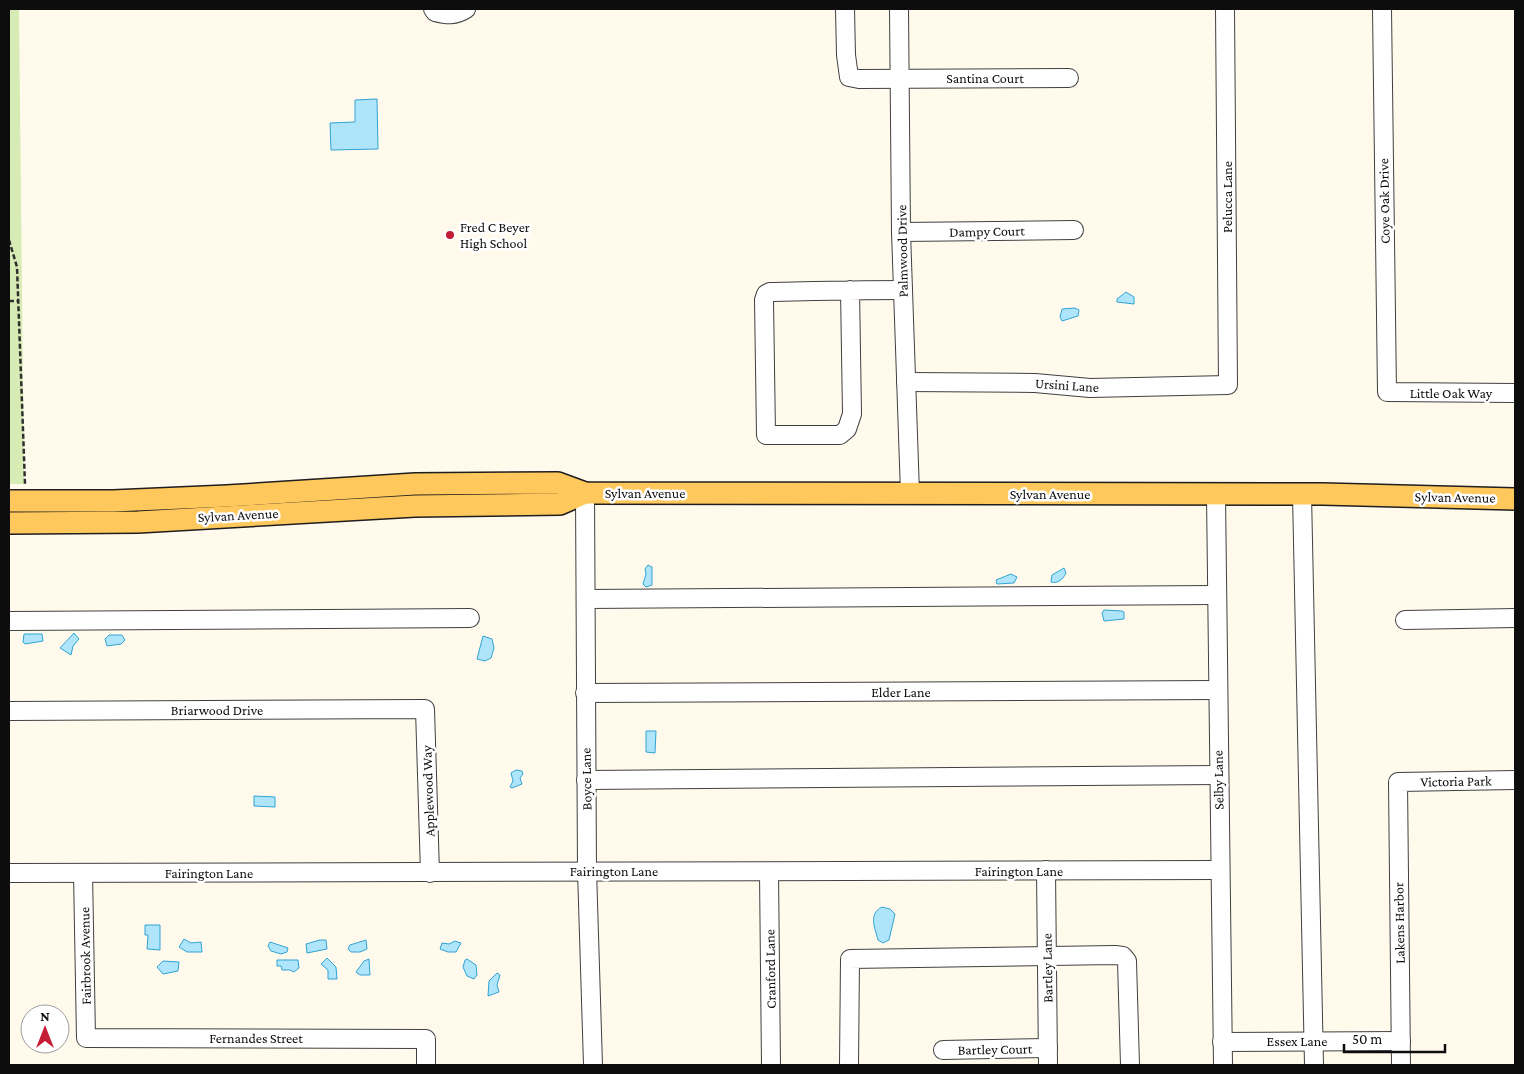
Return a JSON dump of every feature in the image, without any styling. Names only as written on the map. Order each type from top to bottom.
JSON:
[{"type":"main road","name":"Sylvan Avenue","points":[[17,501],[113,501],[210,497],[415,484],[558,483],[585,493],[1302,494],[1515,499]]},
{"type":"main road","name":"Sylvan Avenue","points":[[9,524],[138,522],[415,506],[560,504],[585,493]]},
{"type":"street","points":[[433,9],[435,12],[447,16],[466,9]]},
{"type":"street","name":"Santina Court","points":[[845,9],[846,55],[849,77],[859,79],[1069,78]]},
{"type":"street","name":"Palmwood Drive","points":[[899,9],[901,232],[910,493]]},
{"type":"street","name":"Pelucca Lane","points":[[1225,9],[1228,385]]},
{"type":"street","name":"Coye Oak Drive","points":[[1382,9],[1387,392]]},
{"type":"street","name":"Dampy Court","points":[[901,232],[1074,230]]},
{"type":"street","points":[[850,290],[852,414],[847,428],[840,435],[766,435],[764,300],[766,294],[850,290],[903,290]]},
{"type":"street","name":"Ursini Lane","points":[[906,382],[1035,383],[1090,388],[1228,385]]},
{"type":"street","name":"Little Oak Way","points":[[1387,392],[1515,394]]},
{"type":"street","name":"Boyce Lane","points":[[585,493],[587,870],[593,1065]]},
{"type":"street","points":[[1302,494],[1314,1065]]},
{"type":"street","name":"Selby Lane","points":[[1216,495],[1223,1065]]},
{"type":"street","points":[[586,599],[1217,596]]},
{"type":"street","points":[[9,621],[470,618]]},
{"type":"street","points":[[1405,620],[1515,618]]},
{"type":"street","name":"Elder Lane","points":[[585,693],[1218,690]]},
{"type":"street","name":"Briarwood Drive","points":[[9,711],[426,709]]},
{"type":"street","name":"Applewood Way","points":[[426,709],[430,873]]},
{"type":"street","points":[[586,780],[1218,775]]},
{"type":"street","name":"Victoria Park","points":[[1398,782],[1515,780]]},
{"type":"street","name":"Lakens Harbor","points":[[1398,782],[1401,1065]]},
{"type":"street","name":"Fairington Lane","points":[[9,873],[430,873],[587,870],[769,872],[1220,870]]},
{"type":"street","name":"Bartley Lane","points":[[1046,870],[1048,1057]]},
{"type":"street","name":"Cranford Lane","points":[[769,872],[771,1065]]},
{"type":"street","name":"Fairbrook Avenue","points":[[83,873],[86,1038]]},
{"type":"street","points":[[849,1065],[850,959],[1123,956],[1127,961],[1130,1065]]},
{"type":"street","name":"Fernandes Street","points":[[86,1038],[426,1038],[426,1065]]},
{"type":"street","name":"Essex Lane","points":[[1222,1042],[1401,1041]]},
{"type":"street","name":"Bartley Court","points":[[943,1050],[1048,1057]]},
{"type":"path","points":[[9,240],[17,266],[17,501]]},
{"type":"path","points":[[9,301],[17,301]]},
{"type":"green space","points":[[9,9],[19,9],[24,484],[9,484]]},
{"type":"water","points":[[377,99],[378,149],[331,150],[330,123],[355,122],[355,100]]},
{"type":"water","points":[[1126,292],[1134,297],[1134,304],[1117,302],[1117,299]]},
{"type":"water","points":[[1075,308],[1079,310],[1078,316],[1062,321],[1060,317],[1062,309]]},
{"type":"water","points":[[648,565],[652,567],[652,585],[646,587],[643,584],[646,574],[645,569]]},
{"type":"water","points":[[1064,568],[1066,573],[1062,579],[1058,582],[1051,582],[1052,575]]},
{"type":"water","points":[[1011,574],[1017,577],[1014,583],[997,584],[996,580]]},
{"type":"water","points":[[1104,610],[1122,611],[1124,612],[1124,619],[1104,621],[1102,613]]},
{"type":"water","points":[[74,633],[79,639],[73,646],[71,655],[60,648]]},
{"type":"water","points":[[24,634],[42,634],[43,641],[25,644],[23,642]]},
{"type":"water","points":[[109,635],[122,635],[125,640],[121,644],[107,646],[105,639]]},
{"type":"water","points":[[483,636],[492,639],[494,648],[491,658],[485,661],[477,659]]},
{"type":"water","points":[[646,731],[656,731],[655,753],[646,752]]},
{"type":"water","points":[[516,770],[522,771],[523,774],[520,778],[522,784],[512,788],[510,787],[513,781],[511,773]]},
{"type":"water","points":[[254,796],[275,797],[275,807],[254,806]]},
{"type":"water","points":[[882,907],[890,909],[895,914],[889,940],[883,943],[878,940],[874,926],[875,913]]},
{"type":"water","points":[[145,925],[160,925],[160,950],[147,949],[148,935],[145,935]]},
{"type":"water","points":[[184,939],[191,943],[201,942],[202,952],[187,952],[179,947]]},
{"type":"water","points":[[326,940],[327,949],[307,953],[306,944]]},
{"type":"water","points":[[366,940],[367,949],[360,952],[351,952],[348,949],[350,945]]},
{"type":"water","points":[[455,941],[461,943],[456,952],[440,949],[442,943],[449,944]]},
{"type":"water","points":[[270,942],[288,948],[287,952],[281,954],[271,951],[268,946]]},
{"type":"water","points":[[327,958],[336,967],[337,979],[328,979],[328,970],[321,964]]},
{"type":"water","points":[[369,959],[370,975],[360,975],[356,972],[364,961]]},
{"type":"water","points":[[467,959],[476,965],[477,975],[474,979],[467,976],[463,967]]},
{"type":"water","points":[[277,960],[298,960],[299,968],[294,972],[282,970],[281,966],[277,966]]},
{"type":"water","points":[[163,961],[179,962],[178,971],[163,974],[157,967]]},
{"type":"water","points":[[497,973],[500,975],[497,985],[499,992],[488,996],[489,981]]},
{"type":"place","name":"Fred C Beyer High School","points":[[450,235]]}]
